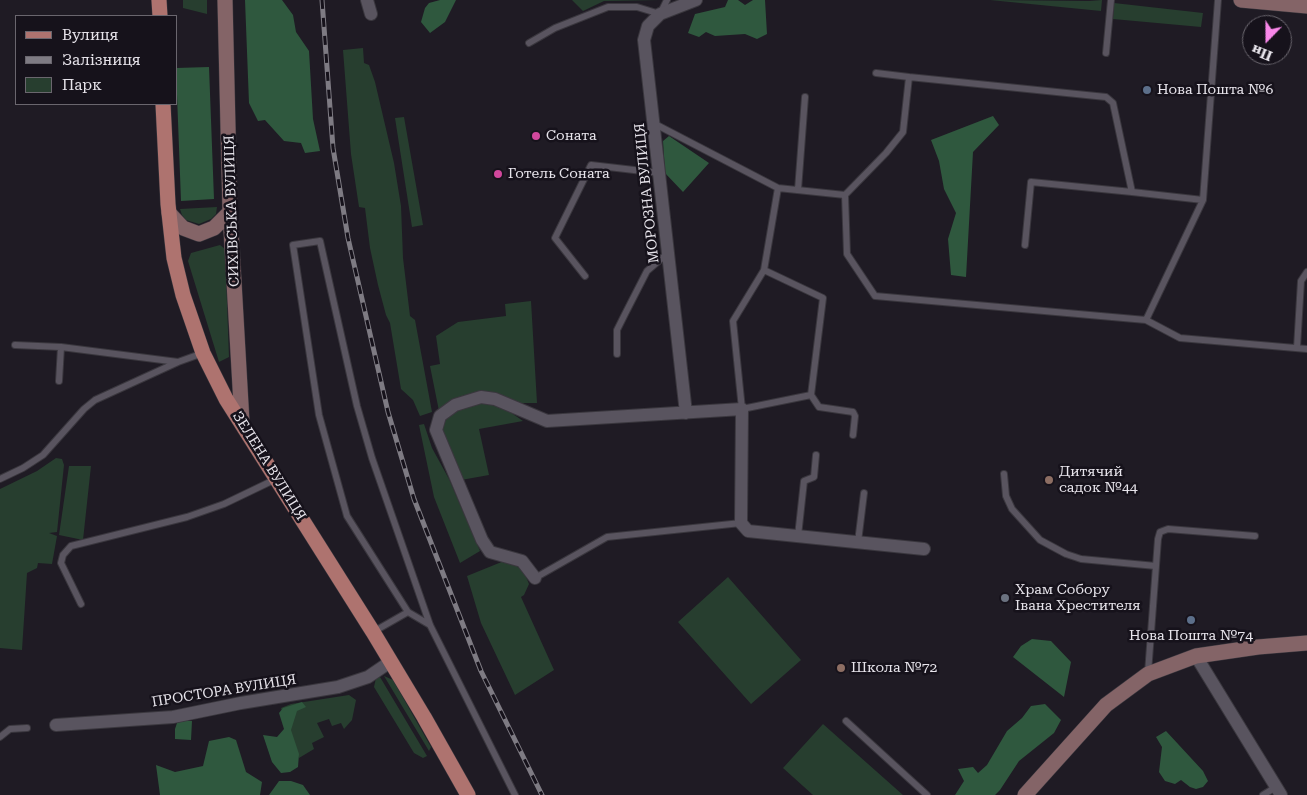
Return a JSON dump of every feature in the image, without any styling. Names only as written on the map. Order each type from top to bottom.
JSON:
[{"type":"main road","points":[[159,0],[160,15]]},
{"type":"main road","name":"СИХІВСЬКА ВУЛИЦЯ","points":[[225,0],[230,212],[242,422]]},
{"type":"main road","points":[[1241,0],[1307,6]]},
{"type":"main road","name":"ЗЕЛЕНА ВУЛИЦЯ","points":[[162,105],[169,213],[178,273],[202,353],[226,400],[242,422],[373,632],[468,795]]},
{"type":"main road","points":[[169,213],[183,228],[199,234],[214,228],[230,212]]},
{"type":"main road","points":[[1025,795],[1106,706],[1148,674],[1196,656],[1258,647],[1307,644]]},
{"type":"street","points":[[367,0],[371,14]]},
{"type":"street","points":[[660,14],[696,0]]},
{"type":"street","name":"МОРОЗНА ВУЛИЦЯ","points":[[660,14],[648,26],[644,40],[655,124],[686,413]]},
{"type":"street","points":[[535,578],[522,561],[496,554],[487,548],[455,480],[436,430],[440,416],[444,411],[464,401],[481,397],[505,402],[547,421],[742,409],[741,523],[748,531],[924,549]]},
{"type":"street","points":[[1196,656],[1279,791]]},
{"type":"street","name":"ПРОСТОРА ВУЛИЦЯ","points":[[56,725],[173,717],[241,702],[338,687],[368,677],[390,662]]},
{"type":"lane","points":[[529,43],[555,28],[608,7],[637,7],[660,14],[667,0]]},
{"type":"lane","points":[[1106,53],[1110,0]]},
{"type":"lane","points":[[1146,320],[1203,200],[1218,0]]},
{"type":"lane","points":[[876,73],[1106,97],[1113,104],[1132,192]]},
{"type":"lane","points":[[909,77],[902,132],[886,153],[845,195],[847,254],[875,296],[1146,320],[1180,338],[1307,349]]},
{"type":"lane","points":[[798,190],[805,97]]},
{"type":"lane","points":[[655,124],[778,188],[845,195]]},
{"type":"lane","points":[[585,276],[555,238],[591,165],[660,173]]},
{"type":"lane","points":[[1025,245],[1031,182],[1203,200]]},
{"type":"lane","points":[[778,188],[764,270],[733,321],[742,409],[811,395]]},
{"type":"lane","points":[[430,625],[408,612],[347,516],[319,415],[293,245],[320,242],[357,406],[372,458],[430,625],[515,795]]},
{"type":"lane","points":[[618,354],[617,330],[646,271],[668,253]]},
{"type":"lane","points":[[764,270],[823,298],[811,395],[818,407],[853,412],[855,416],[853,435]]},
{"type":"lane","points":[[1297,348],[1301,281],[1307,272]]},
{"type":"lane","points":[[15,345],[61,346],[178,362]]},
{"type":"lane","points":[[59,380],[61,346]]},
{"type":"lane","points":[[0,479],[23,468],[43,455],[95,400],[202,353]]},
{"type":"lane","points":[[798,536],[804,481],[814,477],[816,455]]},
{"type":"lane","points":[[1004,474],[1006,496],[1012,509],[1040,540],[1066,554],[1081,559],[1156,566]]},
{"type":"lane","points":[[81,604],[61,563],[63,556],[71,546],[187,517],[224,504],[277,478]]},
{"type":"lane","points":[[858,542],[864,493]]},
{"type":"lane","points":[[535,578],[607,537],[741,523]]},
{"type":"lane","points":[[1148,674],[1160,532],[1168,529],[1255,536]]},
{"type":"lane","points":[[373,632],[408,612]]},
{"type":"lane","points":[[846,721],[927,795]]},
{"type":"lane","points":[[0,737],[10,729],[27,728]]},
{"type":"lane","points":[[1263,795],[1279,791]]},
{"type":"green space","points":[[183,0],[207,0],[207,14],[183,8]]},
{"type":"green space","points":[[245,0],[282,0],[293,15],[296,32],[309,51],[313,119],[320,151],[305,153],[301,143],[284,141],[265,120],[258,121],[249,103]]},
{"type":"green space","points":[[440,0],[456,0],[445,22],[430,33],[421,22],[425,8],[429,3]]},
{"type":"green space","points":[[572,0],[660,0],[604,1],[583,11]]},
{"type":"green space","points":[[728,0],[738,0],[745,5],[753,0],[765,0],[767,34],[757,39],[745,34],[715,36],[706,32],[699,37],[688,33],[695,14],[725,7]]},
{"type":"green space","points":[[990,0],[1089,1],[1102,0],[1101,11]]},
{"type":"green space","points":[[1114,3],[1203,13],[1201,27],[1113,19]]},
{"type":"green space","points":[[363,48],[364,63],[369,65],[375,82],[394,163],[401,206],[403,258],[410,316],[415,320],[432,412],[420,416],[413,400],[401,389],[390,323],[378,285],[370,248],[365,208],[359,207],[351,154],[343,50]]},
{"type":"green space","points":[[209,67],[214,199],[181,201],[178,68]]},
{"type":"green space","points":[[993,116],[999,125],[973,152],[966,277],[951,275],[948,239],[956,213],[944,189],[939,161],[931,140]]},
{"type":"green space","points":[[404,117],[423,225],[412,227],[395,118]]},
{"type":"green space","points":[[669,136],[709,163],[683,192],[665,173],[663,141]]},
{"type":"green space","points":[[217,207],[216,214],[211,219],[199,224],[186,220],[180,209]]},
{"type":"green space","points":[[220,245],[225,249],[229,357],[219,362],[188,261],[191,253]]},
{"type":"green space","points":[[531,301],[537,403],[517,403],[504,397],[439,411],[430,366],[440,364],[436,336],[458,322],[506,316],[505,304]]},
{"type":"green space","points":[[482,400],[497,403],[523,421],[479,429],[489,475],[461,480],[443,433],[443,423],[448,414]]},
{"type":"green space","points":[[424,424],[432,448],[449,479],[480,551],[460,563],[434,497],[419,425]]},
{"type":"green space","points":[[56,458],[62,459],[64,465],[57,532],[49,533],[57,536],[52,564],[38,563],[37,568],[27,573],[22,650],[0,648],[0,489],[37,471]]},
{"type":"green space","points":[[69,466],[91,466],[83,540],[59,535]]},
{"type":"green space","points":[[504,561],[515,564],[524,572],[529,584],[524,595],[521,597],[554,670],[515,695],[481,623],[467,576]]},
{"type":"green space","points":[[728,577],[801,660],[751,704],[678,622]]},
{"type":"green space","points":[[1032,639],[1051,641],[1071,662],[1064,697],[1013,657],[1021,646]]},
{"type":"green space","points":[[384,676],[393,680],[431,747],[429,751]]},
{"type":"green space","points":[[380,677],[427,756],[423,758],[414,753],[374,687],[376,678]]},
{"type":"green space","points":[[349,695],[356,700],[352,720],[344,729],[341,723],[332,726],[329,719],[317,723],[324,737],[312,743],[314,749],[299,758],[281,708],[291,704]]},
{"type":"green space","points":[[302,702],[306,707],[297,711],[291,730],[299,754],[298,767],[290,772],[281,773],[272,762],[263,735],[277,737],[284,729],[279,713],[283,708]]},
{"type":"green space","points":[[1045,704],[1061,720],[1054,733],[1019,761],[1000,790],[995,795],[955,795],[964,781],[958,769],[973,767],[978,773],[987,765],[1007,731],[1022,718],[1031,706]]},
{"type":"green space","points":[[192,721],[191,740],[175,739],[177,723]]},
{"type":"green space","points":[[823,724],[903,795],[813,795],[783,768]]},
{"type":"green space","points":[[1166,731],[1203,771],[1208,781],[1203,787],[1196,789],[1181,780],[1175,784],[1165,781],[1159,772],[1162,747],[1156,737]]},
{"type":"green space","points":[[229,737],[236,740],[246,772],[262,782],[260,795],[160,795],[156,765],[175,772],[203,766],[209,741]]},
{"type":"green space","points":[[279,781],[291,781],[303,785],[310,795],[269,795]]},
{"type":"railway","points":[[322,0],[333,148],[348,238],[388,412],[414,499],[481,671],[542,795]]},
{"type":"place","name":"Нова Пошта №6","points":[[1147,90]]},
{"type":"place","name":"Соната","points":[[536,136]]},
{"type":"place","name":"Готель Соната","points":[[498,174]]},
{"type":"place","name":"Дитячий садок №44","points":[[1049,480]]},
{"type":"place","name":"Храм Собору Івана Хрестителя","points":[[1005,598]]},
{"type":"place","name":"Нова Пошта №74","points":[[1191,620]]},
{"type":"place","name":"Школа №72","points":[[841,668]]}]
